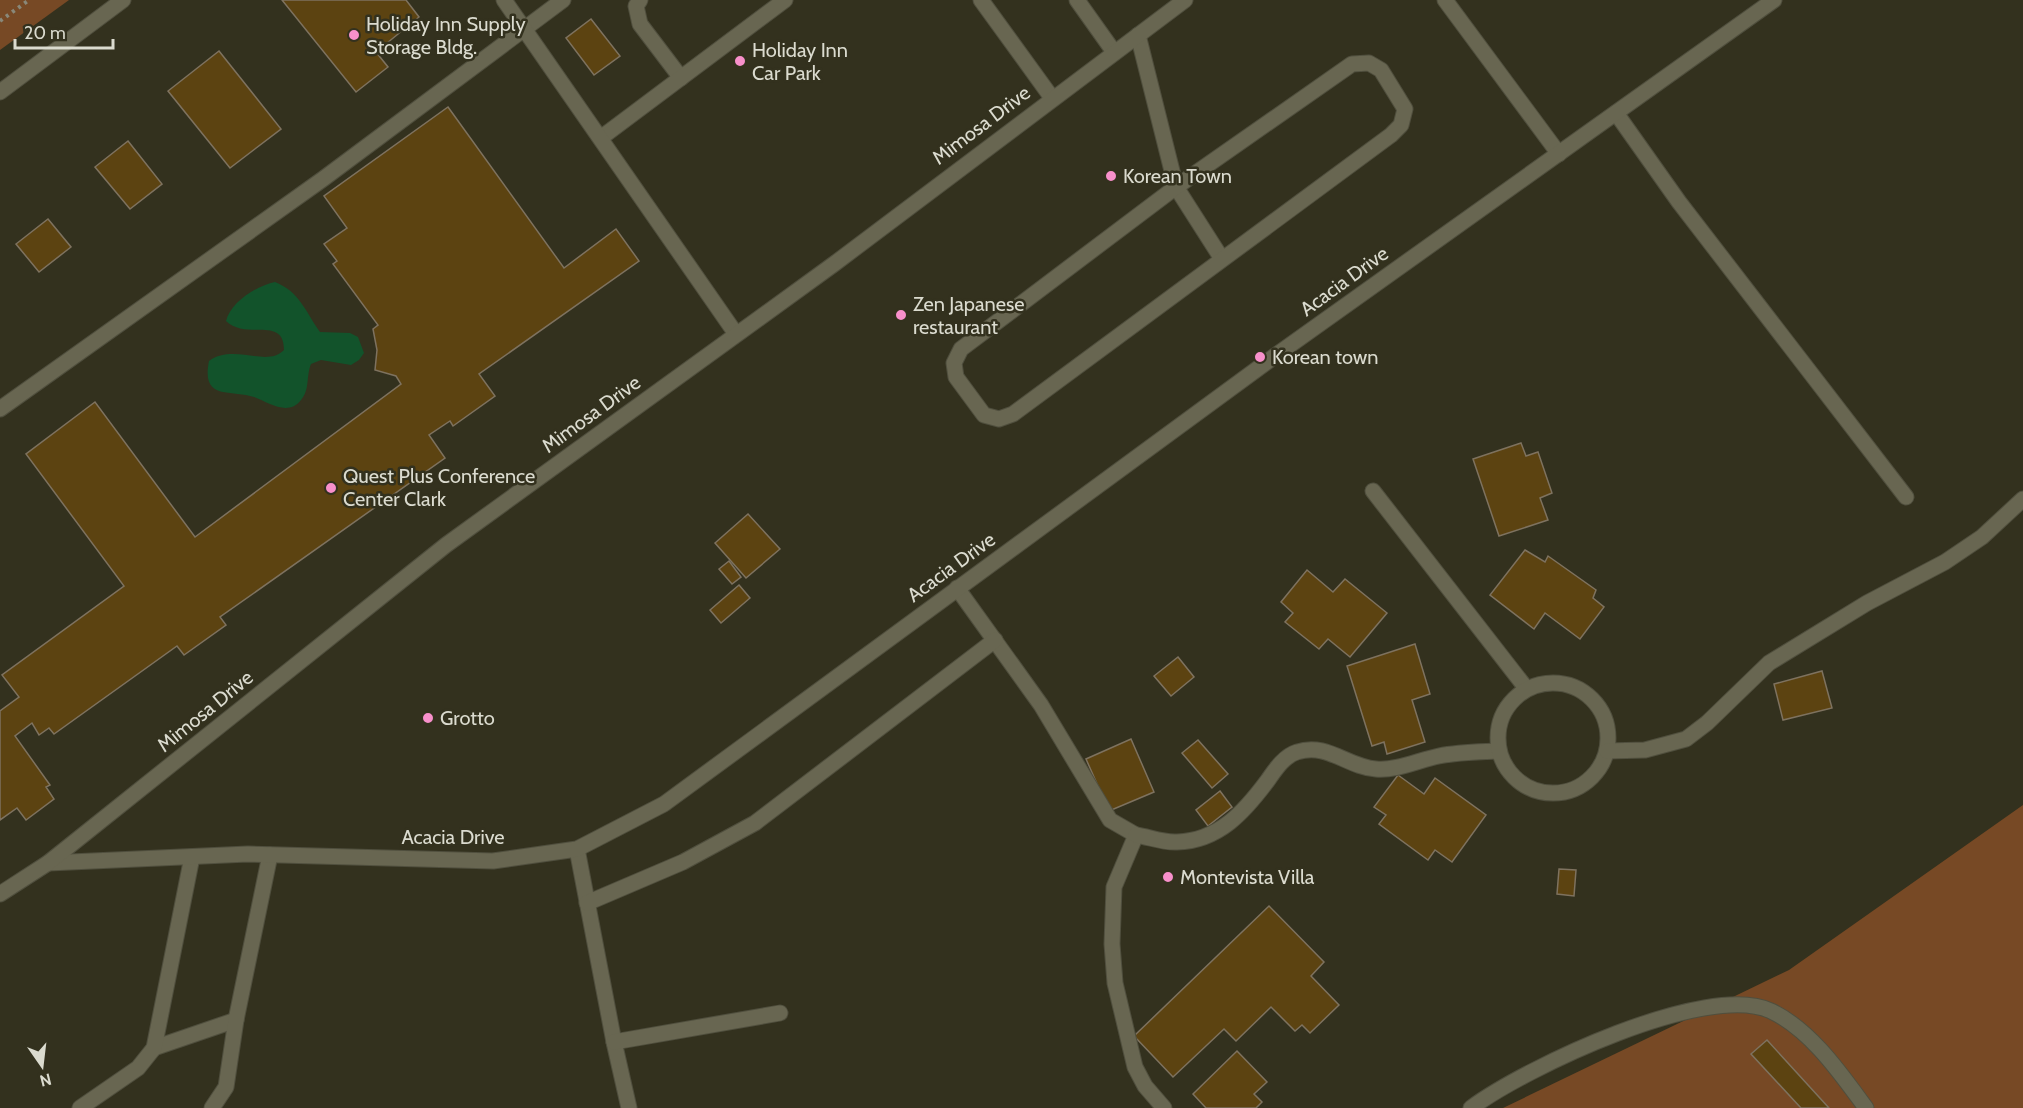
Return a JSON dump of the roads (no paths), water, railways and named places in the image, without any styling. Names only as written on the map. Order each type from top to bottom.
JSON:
[{"type":"street","points":[[0,92],[123,0]]},
{"type":"street","points":[[504,0],[602,137],[736,334]]},
{"type":"street","points":[[0,409],[313,185],[563,0]]},
{"type":"street","points":[[640,0],[636,6],[640,24],[681,78]]},
{"type":"street","points":[[602,137],[785,0]]},
{"type":"street","points":[[981,0],[1052,98]]},
{"type":"street","points":[[1077,0],[1114,52]]},
{"type":"street","name":"Mimosa Drive","points":[[0,894],[48,863],[446,545],[736,334],[1185,0]]},
{"type":"street","points":[[1445,0],[1559,154]]},
{"type":"street","name":"Acacia Drive","points":[[48,863],[192,856],[270,855],[493,861],[577,849],[664,804],[957,588],[1774,0]]},
{"type":"street","points":[[1138,35],[1176,187],[1222,259]]},
{"type":"street","points":[[1369,63],[1381,70],[1405,109],[1401,125],[1391,135],[1014,414],[999,419],[984,415],[956,377],[954,363],[961,349],[1176,187],[1352,64],[1369,63]]},
{"type":"street","points":[[1616,113],[1679,202],[1906,498]]},
{"type":"street","points":[[1373,492],[1526,688]]},
{"type":"street","points":[[1607,752],[1645,750],[1686,739],[1707,723],[1769,663],[1867,603],[1945,562],[1982,537],[2023,499]]},
{"type":"street","points":[[957,588],[1041,705],[1110,820],[1136,835],[1175,842],[1210,835],[1231,824],[1247,808],[1279,764],[1296,752],[1315,749],[1331,752],[1352,764],[1377,769],[1463,752],[1498,751]]},
{"type":"street","points":[[587,903],[683,862],[755,823],[995,640]]},
{"type":"street","points":[[1544,682],[1563,682],[1580,689],[1594,700],[1604,716],[1609,733],[1607,752],[1599,768],[1587,782],[1570,791],[1552,794],[1534,790],[1518,782],[1505,768],[1498,751],[1496,733],[1502,715],[1512,700],[1526,688],[1544,682]]},
{"type":"street","points":[[1136,835],[1114,887],[1112,944],[1115,983],[1135,1067],[1145,1086],[1164,1108]]},
{"type":"street","points":[[577,849],[614,1042],[630,1108]]},
{"type":"street","points":[[212,1108],[225,1087],[236,1020],[270,855]]},
{"type":"street","points":[[80,1108],[138,1068],[154,1048],[192,856]]},
{"type":"street","points":[[1470,1108],[1518,1078],[1585,1046],[1695,1008],[1741,1004],[1771,1011],[1807,1036],[1866,1108]]},
{"type":"street","points":[[614,1042],[780,1013]]},
{"type":"street","points":[[154,1048],[236,1020]]},
{"type":"place","name":"Holiday Inn Supply Storage Bldg.","points":[[354,35]]},
{"type":"place","name":"Holiday Inn Car Park","points":[[740,61]]},
{"type":"place","name":"Korean Town","points":[[1111,176]]},
{"type":"place","name":"Zen Japanese restaurant","points":[[901,315]]},
{"type":"place","name":"Korean town","points":[[1260,357]]},
{"type":"place","name":"Quest Plus Conference Center Clark","points":[[331,488]]},
{"type":"place","name":"Grotto","points":[[428,718]]},
{"type":"place","name":"Montevista Villa","points":[[1168,877]]}]
